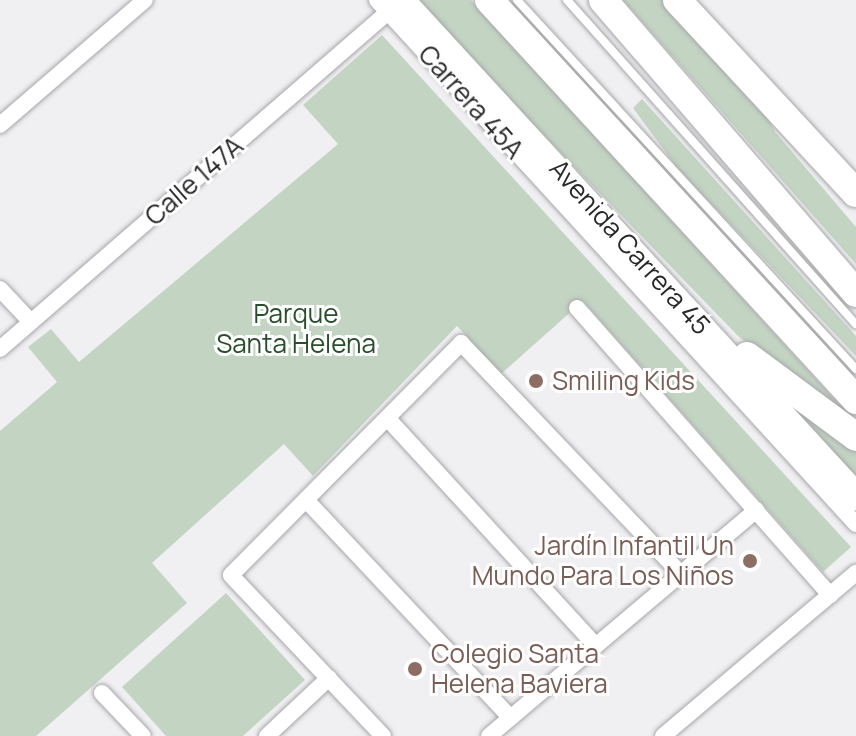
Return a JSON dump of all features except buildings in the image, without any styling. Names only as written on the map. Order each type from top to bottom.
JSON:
[{"type":"highway","points":[[489,0],[856,400]]},
{"type":"highway","points":[[603,0],[856,293]]},
{"type":"highway","points":[[677,0],[856,193]]},
{"type":"highway","name":"Avenida Carrera 45","points":[[394,3],[698,320],[856,497]]},
{"type":"highway","points":[[812,146],[856,211]]},
{"type":"highway","points":[[698,320],[856,437]]},
{"type":"street","points":[[0,125],[145,0]]},
{"type":"street","name":"Calle 147A","points":[[0,349],[394,3]]},
{"type":"street","name":"Carrera 45A","points":[[394,3],[856,524]]},
{"type":"street","points":[[0,289],[31,322]]},
{"type":"street","points":[[577,308],[830,595]]},
{"type":"street","points":[[383,736],[231,575],[308,502],[461,343],[681,574]]},
{"type":"street","points":[[389,420],[596,646]]},
{"type":"street","points":[[308,502],[511,718]]},
{"type":"street","points":[[489,736],[756,510]]},
{"type":"street","points":[[663,736],[856,573]]},
{"type":"street","points":[[267,736],[329,678]]},
{"type":"street","points":[[102,693],[143,736]]},
{"type":"lane","points":[[517,0],[856,369]]},
{"type":"lane","points":[[567,0],[856,324]]},
{"type":"green space","points":[[413,0],[471,0],[856,423],[739,337]]},
{"type":"green space","points":[[623,0],[666,0],[754,94],[776,133],[856,227],[856,264]]},
{"type":"green space","name":"Parque Santa Helena","points":[[382,35],[851,547],[823,572],[583,301],[501,374],[457,326],[313,476],[284,444],[152,563],[187,603],[36,736],[0,736],[0,431],[57,382],[28,347],[51,329],[79,362],[338,144],[303,105]]},
{"type":"green space","points":[[642,99],[856,336],[856,356],[678,169],[633,108]]},
{"type":"green space","points":[[766,381],[856,444],[856,481]]},
{"type":"green space","points":[[226,593],[305,680],[243,736],[166,736],[122,687]]},
{"type":"place","name":"Smiling Kids","points":[[536,381]]},
{"type":"place","name":"Jardín Infantil Un Mundo Para Los Niños","points":[[750,561]]},
{"type":"place","name":"Colegio Santa Helena Baviera","points":[[415,669]]}]
